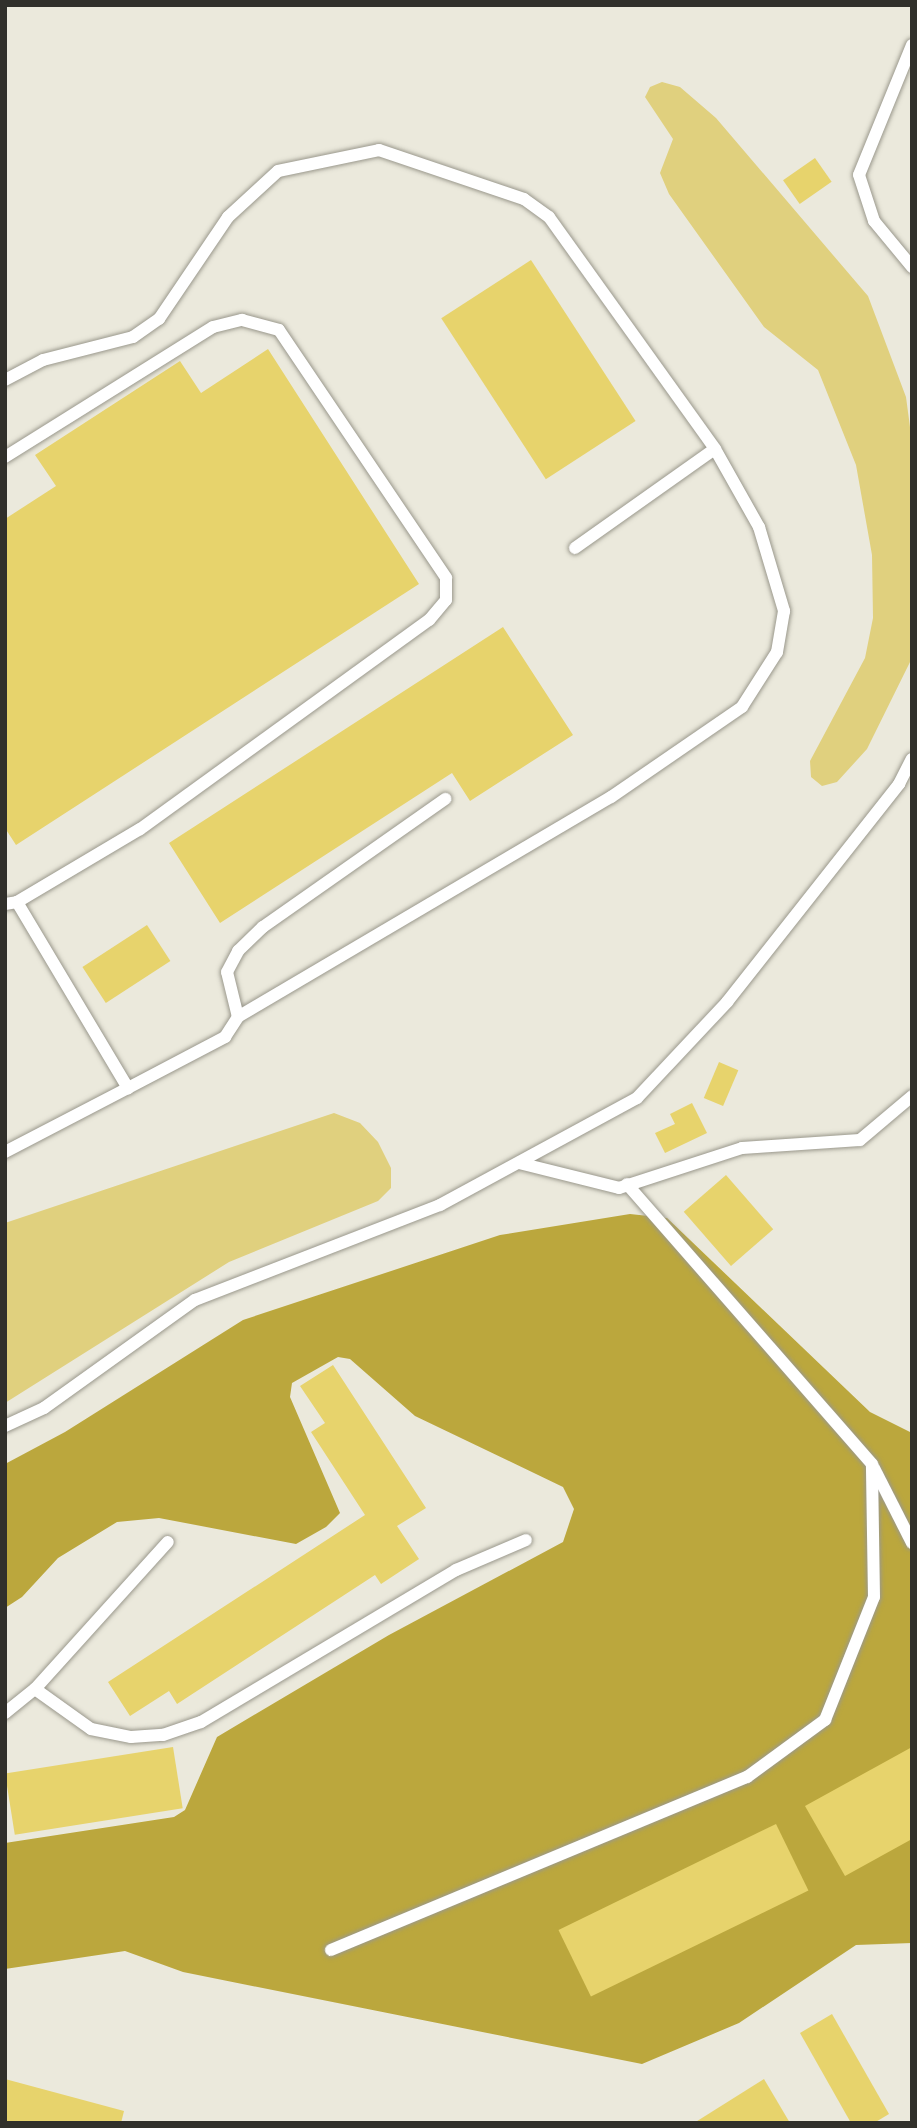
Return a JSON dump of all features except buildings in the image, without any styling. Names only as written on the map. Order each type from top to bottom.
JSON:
[{"type":"lane","points":[[912,45],[859,175],[874,221],[912,267]]},
{"type":"lane","points":[[5,380],[43,360],[133,337],[159,320],[228,217],[278,171],[379,150],[524,199],[549,217],[715,449],[760,527],[784,611],[777,652],[742,707],[611,797],[238,1017],[225,1037],[5,1152]]},
{"type":"lane","points":[[5,457],[213,327],[242,320],[279,330],[446,578],[446,600],[429,620],[140,829],[11,903],[128,1088]]},
{"type":"lane","points":[[575,548],[715,449]]},
{"type":"lane","points":[[900,784],[912,759]]},
{"type":"lane","points":[[5,1426],[44,1408],[195,1300],[440,1205],[637,1098],[727,1002],[912,770]]},
{"type":"lane","points":[[238,1017],[227,972],[237,951],[263,927],[445,799]]},
{"type":"lane","points":[[519,1163],[619,1188],[742,1148],[860,1140],[912,1096]]},
{"type":"lane","points":[[627,1184],[872,1464],[912,1543]]},
{"type":"lane","points":[[331,1950],[747,1777],[825,1720],[874,1597],[872,1464]]},
{"type":"lane","points":[[35,1689],[91,1729],[131,1737],[163,1735],[201,1722],[456,1570],[526,1540]]},
{"type":"lane","points":[[5,1713],[35,1689],[167,1542]]},
{"type":"shaded area","points":[[662,82],[680,87],[716,118],[868,296],[906,397],[912,442],[912,658],[867,749],[837,782],[822,786],[811,777],[810,761],[865,658],[873,618],[872,555],[856,465],[818,370],[764,327],[669,194],[660,173],[673,139],[645,97],[650,87]]},
{"type":"shaded area","points":[[334,1113],[360,1123],[378,1142],[391,1168],[391,1188],[378,1201],[229,1262],[5,1403],[5,1223]]},
{"type":"shaded area","points":[[630,1214],[667,1218],[870,1412],[912,1433],[912,1943],[856,1945],[739,2023],[642,2064],[183,1972],[125,1951],[5,1969],[5,1843],[174,1817],[185,1810],[217,1737],[389,1635],[563,1542],[574,1509],[563,1487],[415,1416],[350,1359],[338,1357],[292,1383],[290,1397],[340,1513],[326,1527],[296,1544],[159,1518],[117,1522],[58,1558],[22,1597],[5,1608],[5,1464],[65,1432],[243,1320],[500,1235]]}]
